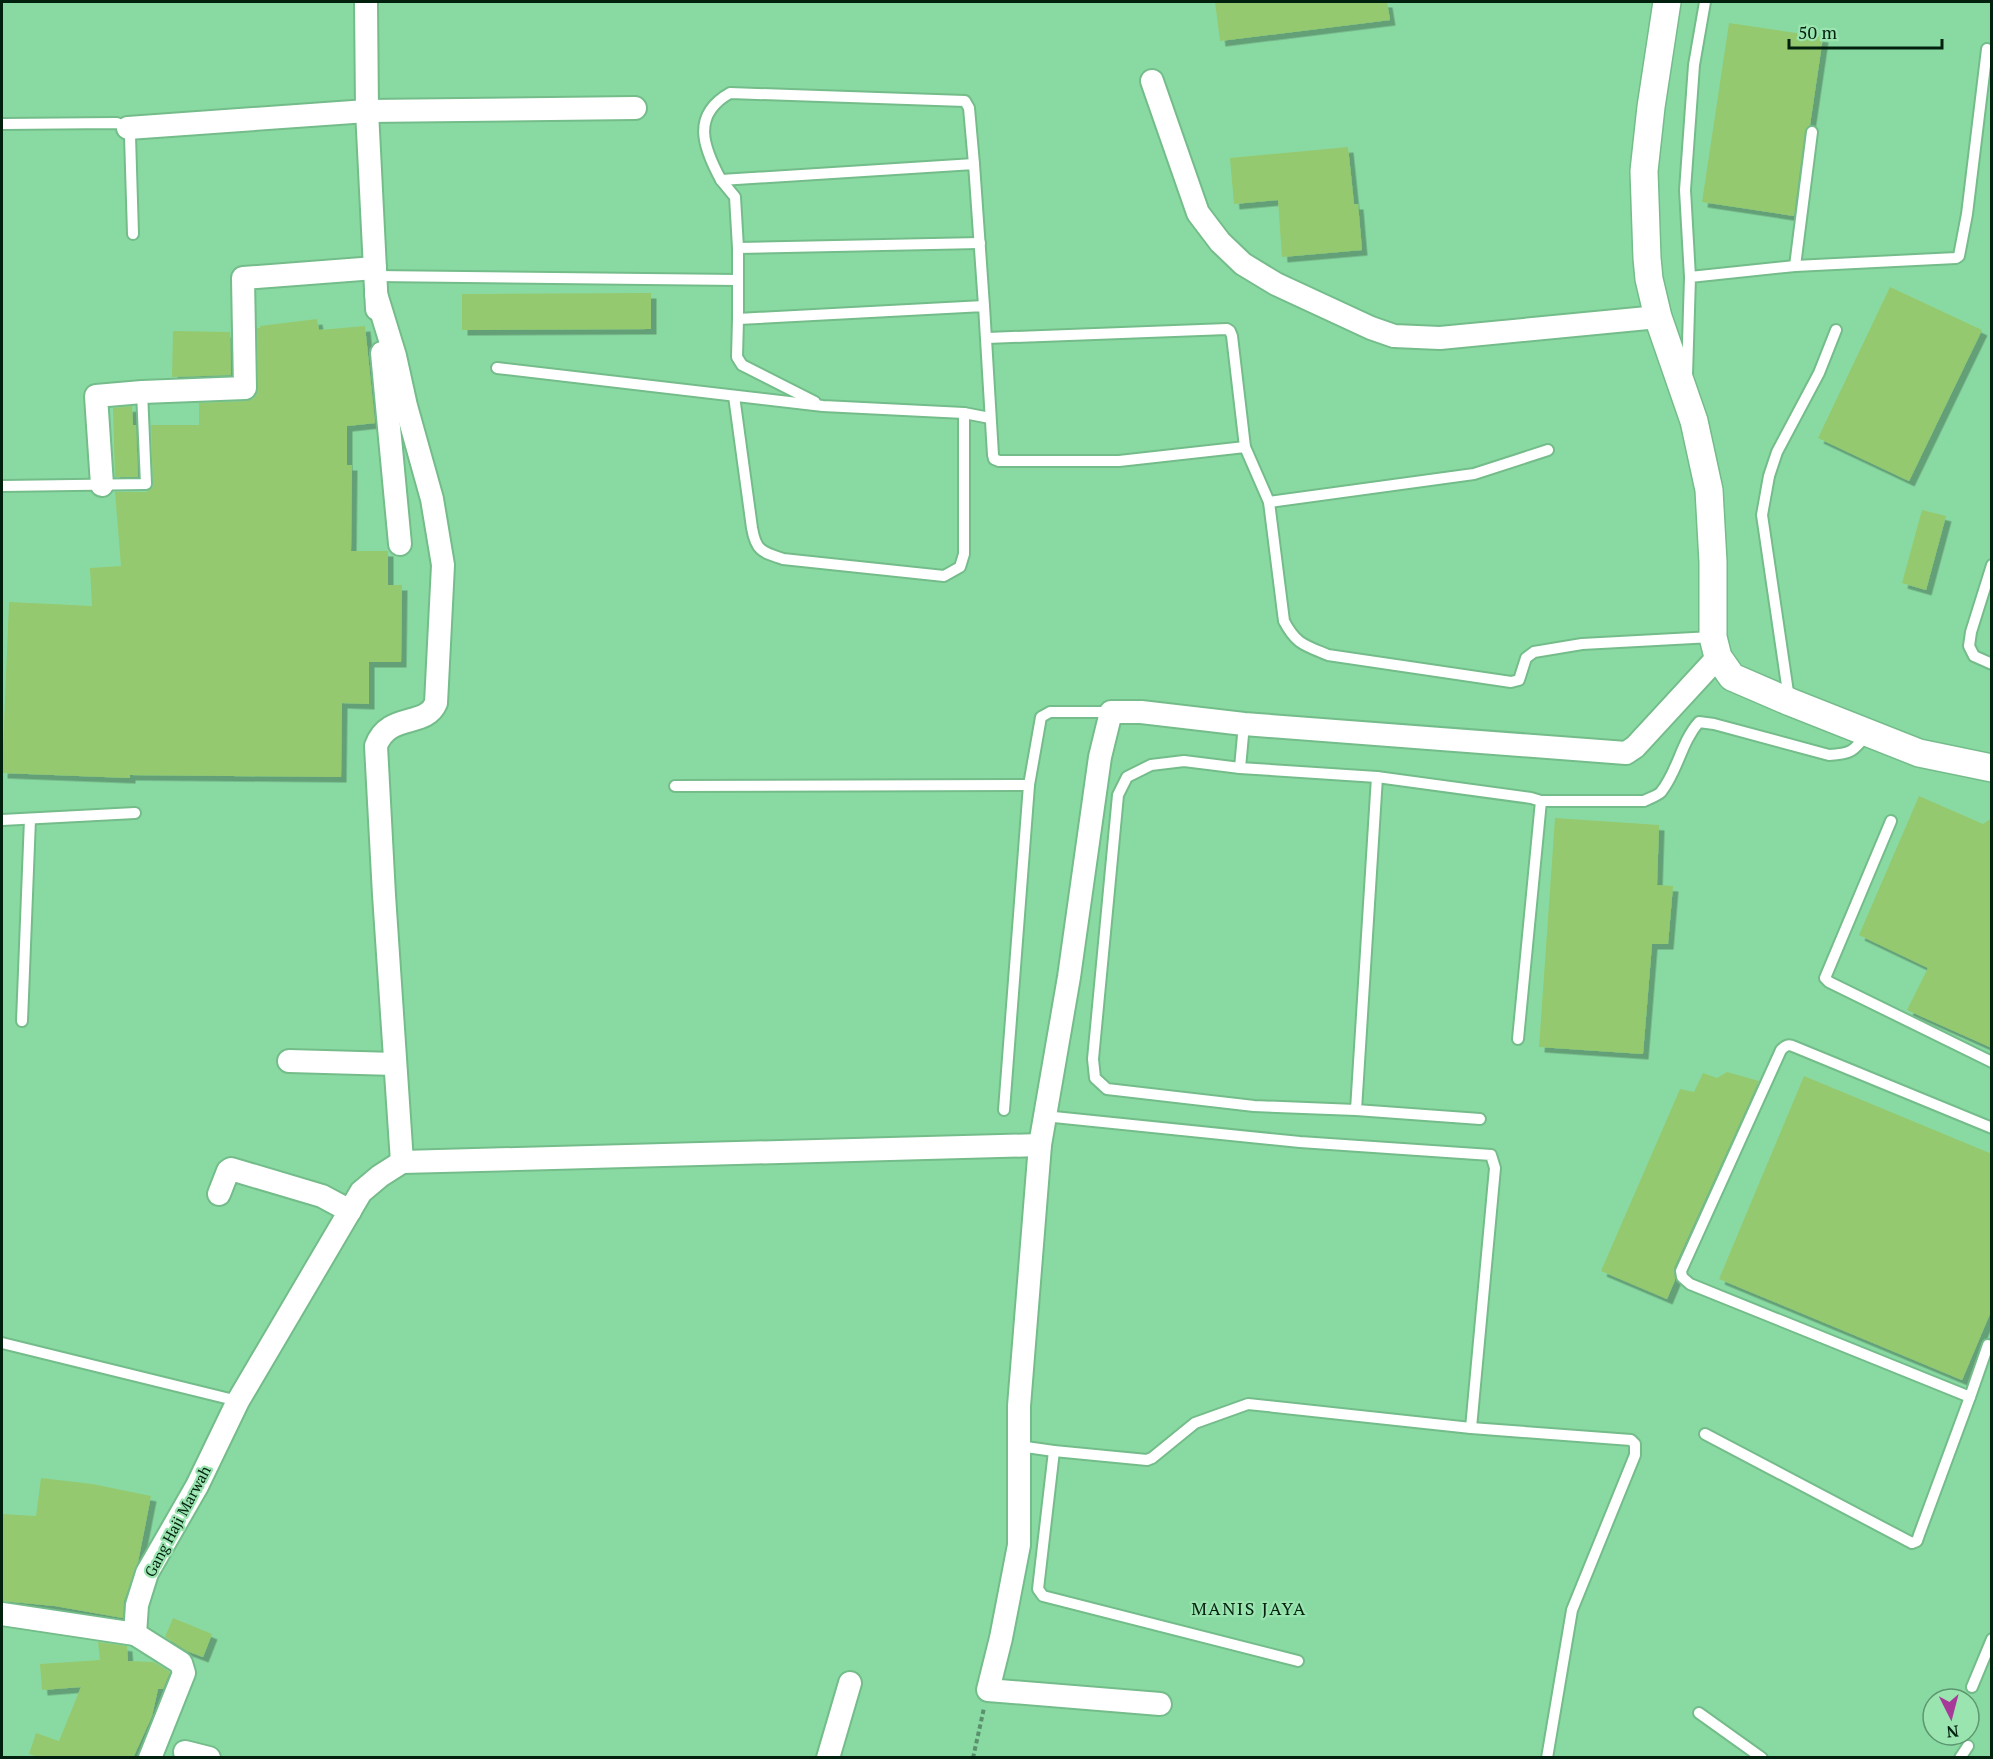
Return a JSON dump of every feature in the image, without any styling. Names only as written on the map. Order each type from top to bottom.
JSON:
[{"type":"street","points":[[366,2],[367,111],[375,279],[400,544]]},
{"type":"street","points":[[1667,2],[1651,106],[1644,171],[1647,258],[1649,279],[1658,317],[1694,421],[1710,490],[1715,647],[1732,677],[1919,753],[1992,768]]},
{"type":"street","points":[[1152,81],[1198,213],[1220,242],[1244,264],[1276,284],[1371,328],[1394,336],[1440,338],[1658,317]]},
{"type":"street","points":[[128,128],[367,111],[634,108]]},
{"type":"street","points":[[102,485],[96,396],[245,388],[243,278],[375,279]]},
{"type":"street","points":[[375,279],[406,406],[432,499],[442,565],[436,703],[429,713],[390,727],[380,734],[376,746],[402,1162],[1040,1145]]},
{"type":"street","points":[[1160,1704],[988,1690],[1001,1638],[1019,1545],[1019,1406],[1040,1145],[1069,976],[1100,757],[1111,712],[1141,712],[1244,724],[1626,753],[1635,747],[1715,647]]},
{"type":"street","points":[[290,1061],[395,1064]]},
{"type":"street","name":"Gang Haji Marwah","points":[[135,1634],[137,1605],[147,1572],[197,1486],[238,1401],[361,1192],[402,1162]]},
{"type":"street","points":[[219,1194],[228,1171],[231,1169],[322,1196],[350,1210]]},
{"type":"street","points":[[2,1614],[135,1634],[182,1663],[184,1673],[150,1758]]},
{"type":"street","points":[[828,1758],[850,1683]]},
{"type":"street","points":[[185,1752],[209,1758]]},
{"type":"lane","points":[[1686,397],[1690,276],[1685,190],[1694,65],[1705,2]]},
{"type":"lane","points":[[1690,276],[1959,256],[1967,214],[1987,49]]},
{"type":"lane","points":[[823,406],[742,365],[737,357],[738,248],[735,197],[721,180],[708,158],[704,121],[717,101],[730,93],[964,101],[969,108],[974,164],[994,459],[999,461],[1119,461],[1245,447]]},
{"type":"lane","points":[[2,124],[117,123],[128,128],[133,234]]},
{"type":"lane","points":[[1795,267],[1812,132]]},
{"type":"lane","points":[[721,180],[974,164]]},
{"type":"lane","points":[[738,248],[980,243]]},
{"type":"lane","points":[[375,279],[738,280]]},
{"type":"lane","points":[[738,319],[984,306]]},
{"type":"lane","points":[[987,338],[1227,329],[1230,331],[1245,447],[1269,502],[1284,621],[1293,637],[1302,644],[1328,655],[1511,682],[1519,680],[1526,658],[1534,652],[1582,644],[1715,647]]},
{"type":"lane","points":[[1790,702],[1762,515],[1769,476],[1777,452],[1819,373],[1836,330]]},
{"type":"lane","points":[[497,368],[823,406],[964,413],[990,418]]},
{"type":"lane","points":[[2,486],[146,484],[142,392]]},
{"type":"lane","points":[[734,396],[752,528],[758,548],[766,554],[783,559],[944,576],[960,567],[964,554],[964,413]]},
{"type":"lane","points":[[1269,502],[1474,474],[1548,450]]},
{"type":"lane","points":[[1992,565],[1971,632],[1969,646],[1974,656],[1992,664]]},
{"type":"lane","points":[[1004,1110],[1029,785],[1041,717],[1045,713],[1111,712]]},
{"type":"lane","points":[[1480,1119],[1356,1110],[1254,1106],[1107,1089],[1095,1078],[1093,1059],[1118,795],[1127,777],[1151,765],[1184,761],[1240,768],[1377,777],[1541,801],[1644,801],[1660,794],[1674,770],[1690,732],[1699,722],[1829,755],[1854,751],[1867,733]]},
{"type":"lane","points":[[1240,768],[1244,724]]},
{"type":"lane","points":[[1356,1110],[1377,777]]},
{"type":"lane","points":[[675,786],[1029,785]]},
{"type":"lane","points":[[1518,1039],[1541,801]]},
{"type":"lane","points":[[2,820],[135,813]]},
{"type":"lane","points":[[22,1022],[30,819]]},
{"type":"lane","points":[[1891,821],[1825,978],[1992,1062]]},
{"type":"lane","points":[[1970,1397],[1690,1284],[1682,1277],[1681,1271],[1781,1050],[1786,1046],[1795,1047],[1992,1128]]},
{"type":"lane","points":[[1044,1116],[1300,1142],[1491,1155],[1495,1168],[1471,1428]]},
{"type":"lane","points":[[1705,1434],[1912,1543],[1917,1541],[1990,1342]]},
{"type":"lane","points":[[2,1343],[238,1401]]},
{"type":"lane","points":[[1019,1446],[1147,1460],[1195,1422],[1248,1404],[1471,1428],[1631,1440],[1636,1451],[1572,1610],[1547,1758]]},
{"type":"lane","points":[[1053,1451],[1045,1543],[1038,1589],[1047,1599],[1298,1661]]},
{"type":"lane","points":[[1019,1545],[1045,1543]]},
{"type":"lane","points":[[1972,1687],[1992,1639]]},
{"type":"lane","points":[[1699,1713],[1762,1758]]},
{"type":"path","points":[[973,1758],[988,1690]]},
{"type":"shaded area","points":[[2,2],[1991,2],[1991,1757],[2,1758]]},
{"type":"building","points":[[1215,2],[1387,2],[1390,20],[1220,41]]},
{"type":"building","points":[[1729,23],[1823,37],[1810,125],[1805,131],[1794,216],[1702,202]]},
{"type":"building","points":[[1348,147],[1354,204],[1358,204],[1362,250],[1282,257],[1278,200],[1234,204],[1230,158]]},
{"type":"building","points":[[1890,287],[1982,330],[1909,481],[1818,438]]},
{"type":"building","points":[[651,293],[651,329],[462,330],[462,294]]},
{"type":"building","points":[[317,319],[319,330],[365,326],[375,423],[347,426],[347,465],[352,465],[351,551],[388,551],[388,585],[402,585],[401,662],[369,662],[369,704],[342,703],[341,777],[130,775],[130,778],[2,773],[9,602],[92,606],[90,568],[121,566],[115,492],[146,492],[153,487],[151,425],[199,425],[199,403],[253,399],[258,388],[257,328]]},
{"type":"building","points":[[173,331],[230,332],[231,375],[172,377]]},
{"type":"building","points":[[132,406],[133,425],[136,425],[138,477],[115,477],[113,408]]},
{"type":"building","points":[[1922,510],[1946,516],[1926,590],[1902,583]]},
{"type":"building","points":[[1919,796],[1983,824],[1992,818],[1992,1048],[1907,1010],[1928,968],[1859,935]]},
{"type":"building","points":[[1555,818],[1659,825],[1657,885],[1673,886],[1668,944],[1652,944],[1643,1054],[1539,1047]]},
{"type":"building","points":[[1727,1072],[1759,1081],[1674,1268],[1675,1280],[1667,1299],[1601,1271],[1680,1089],[1694,1092],[1703,1073],[1717,1078]]},
{"type":"building","points":[[1804,1076],[1992,1154],[1992,1309],[1962,1380],[1719,1279]]},
{"type":"building","points":[[41,1478],[92,1484],[151,1496],[138,1562],[124,1601],[123,1618],[55,1606],[2,1601],[2,1514],[36,1516]]},
{"type":"building","points":[[173,1618],[212,1634],[203,1657],[187,1651],[165,1637]]},
{"type":"building","points":[[98,1642],[127,1646],[128,1661],[154,1662],[170,1672],[163,1689],[158,1689],[152,1716],[133,1758],[41,1758],[29,1754],[36,1733],[59,1741],[81,1687],[42,1690],[40,1664],[100,1660]]},
{"type":"district","name":"MANIS JAYA","points":[[1249,1608]]}]
